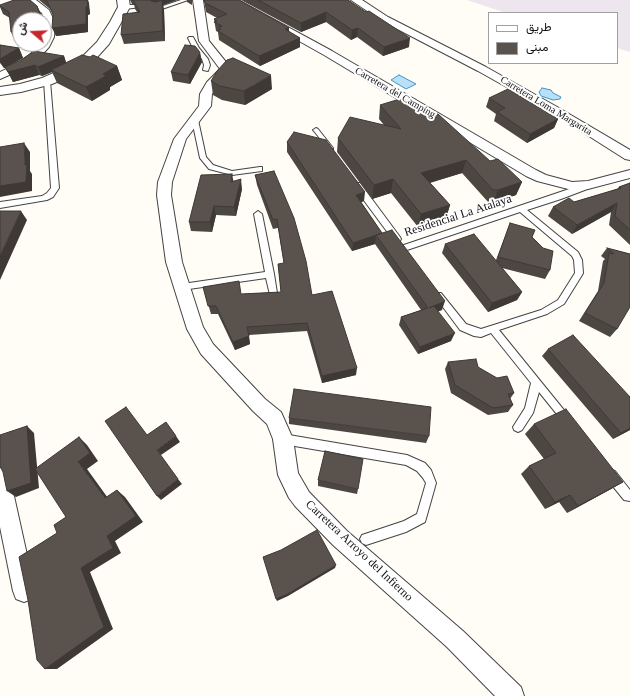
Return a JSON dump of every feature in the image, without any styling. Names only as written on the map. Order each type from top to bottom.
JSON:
[{"type":"street","points":[[0,76],[21,66],[35,56],[45,45],[49,37],[50,23],[46,12],[30,0]]},
{"type":"street","points":[[196,41],[198,0]]},
{"type":"street","name":"Carretera del Camping","points":[[231,0],[328,53],[531,173],[554,182],[572,186],[588,185],[630,174]]},
{"type":"street","name":"Carretera Loma Margarita","points":[[356,0],[385,19],[482,69],[549,106],[630,156]]},
{"type":"street","points":[[0,91],[21,88],[47,81],[77,68],[93,55],[116,22],[124,3]]},
{"type":"street","name":"Carretera Arroyo del Infierno","points":[[196,41],[228,67],[214,82],[206,94],[205,106],[180,139],[165,182],[164,196],[174,262],[195,329],[202,342],[254,399],[274,418],[283,440],[288,475],[302,499],[340,538],[455,639],[512,696]]},
{"type":"street","points":[[0,478],[24,591]]},
{"type":"lane","points":[[124,3],[140,6],[144,4],[145,0]]},
{"type":"lane","points":[[157,9],[186,0]]},
{"type":"lane","points":[[196,41],[206,59],[206,70]]},
{"type":"lane","points":[[0,205],[44,198],[50,195],[55,188],[47,81]]},
{"type":"lane","points":[[195,120],[203,158],[212,167],[218,170],[232,172],[260,169]]},
{"type":"lane","points":[[316,130],[334,154]]},
{"type":"lane","name":"Residencial La Atalaya","points":[[353,179],[406,251],[588,185]]},
{"type":"lane","points":[[554,182],[558,188],[558,197]]},
{"type":"lane","name":"Residencial La Atalaya","points":[[431,286],[463,327],[474,332],[481,333],[551,309],[561,302],[579,273],[578,260],[575,254],[521,209]]},
{"type":"lane","points":[[258,214],[273,293]]},
{"type":"lane","points":[[182,287],[270,274]]},
{"type":"lane","points":[[493,329],[575,430]]},
{"type":"lane","points":[[518,427],[530,410],[536,382]]},
{"type":"lane","points":[[283,440],[407,460],[414,463],[424,471],[430,483],[421,518],[406,526],[366,539]]},
{"type":"lane","points":[[604,466],[628,496]]},
{"type":"shaded area","points":[[467,0],[630,0],[630,52],[618,48],[618,12],[503,12]]},
{"type":"water","points":[[399,75],[416,84],[406,89],[391,80]]},
{"type":"water","points":[[542,88],[551,90],[553,93],[561,97],[560,99],[553,100],[541,96],[539,92]]},
{"type":"building","points":[[14,0],[30,0],[37,6],[39,12],[12,12],[11,32],[9,12],[0,5]]},
{"type":"building","points":[[45,0],[87,0],[88,6],[86,7],[86,24],[52,28],[53,14],[47,1]]},
{"type":"building","points":[[133,0],[151,0],[156,2],[162,0],[163,31],[121,35],[123,14],[140,12]]},
{"type":"building","points":[[204,0],[239,0],[289,28],[285,29],[300,38],[259,56],[218,31],[221,29],[219,27],[222,26],[214,22],[217,21],[214,19],[227,14],[205,3]]},
{"type":"building","points":[[258,0],[348,0],[366,12],[369,11],[410,38],[384,47],[358,28],[352,30],[326,12],[301,23]]},
{"type":"building","points":[[0,45],[12,47],[12,52],[0,59]]},
{"type":"building","points":[[185,45],[195,46],[200,53],[188,75],[171,72]]},
{"type":"building","points":[[33,52],[64,56],[38,67],[35,65],[8,72],[5,67],[21,60]]},
{"type":"building","points":[[82,55],[90,57],[93,55],[117,66],[103,74],[106,76],[86,87],[51,70]]},
{"type":"building","points":[[233,58],[271,75],[244,91],[220,86],[211,81],[217,71],[227,60]]},
{"type":"building","points":[[508,89],[558,119],[530,134],[497,112],[505,108],[489,98]]},
{"type":"building","points":[[403,98],[431,115],[438,114],[490,161],[498,159],[522,182],[498,190],[493,190],[466,160],[421,173],[450,205],[421,214],[393,179],[374,185],[338,138],[350,117],[401,129],[380,105]]},
{"type":"building","points":[[294,132],[326,140],[365,192],[356,195],[382,233],[353,243],[287,142]]},
{"type":"building","points":[[24,143],[25,165],[27,164],[26,182],[0,186],[0,147]]},
{"type":"building","points":[[274,171],[294,218],[306,261],[312,295],[332,291],[357,368],[322,376],[307,323],[247,327],[249,336],[233,342],[216,306],[208,306],[203,287],[239,281],[241,294],[281,292],[278,264],[284,263],[277,219],[273,220],[255,175]]},
{"type":"building","points":[[232,174],[231,182],[241,179],[234,207],[214,206],[210,222],[189,222],[201,175]]},
{"type":"building","points":[[630,183],[630,230],[615,216],[617,203],[577,225],[553,207],[569,198],[574,202],[621,188],[619,187]]},
{"type":"building","points":[[0,211],[21,211],[0,256]]},
{"type":"building","points":[[510,223],[535,230],[532,237],[543,248],[553,251],[550,270],[498,257]]},
{"type":"building","points":[[392,230],[445,301],[429,308],[434,306],[455,333],[420,347],[401,317],[428,308],[376,235]]},
{"type":"building","points":[[474,234],[522,292],[492,303],[445,244]]},
{"type":"building","points":[[607,248],[630,254],[630,307],[617,329],[585,313],[604,283],[609,253],[614,254]]},
{"type":"building","points":[[573,335],[630,397],[630,428],[621,433],[548,349]]},
{"type":"building","points":[[476,359],[478,367],[497,378],[507,376],[514,393],[508,394],[513,405],[493,408],[455,385],[448,362]]},
{"type":"building","points":[[294,389],[431,407],[429,436],[289,418]]},
{"type":"building","points":[[126,407],[147,435],[166,422],[176,436],[157,450],[178,479],[157,496],[105,421]]},
{"type":"building","points":[[566,409],[623,482],[578,506],[570,495],[555,502],[529,466],[556,453],[534,424]]},
{"type":"building","points":[[27,426],[31,483],[7,491],[3,472],[0,466],[0,435]]},
{"type":"building","points":[[79,437],[90,453],[78,462],[105,498],[117,490],[136,516],[107,536],[113,548],[81,568],[104,627],[45,669],[37,660],[28,600],[19,557],[57,533],[54,525],[66,517],[35,469]]},
{"type":"building","points":[[325,451],[363,459],[358,489],[318,480]]},
{"type":"building","points":[[317,530],[336,565],[288,594],[276,599],[263,557],[281,550]]}]
